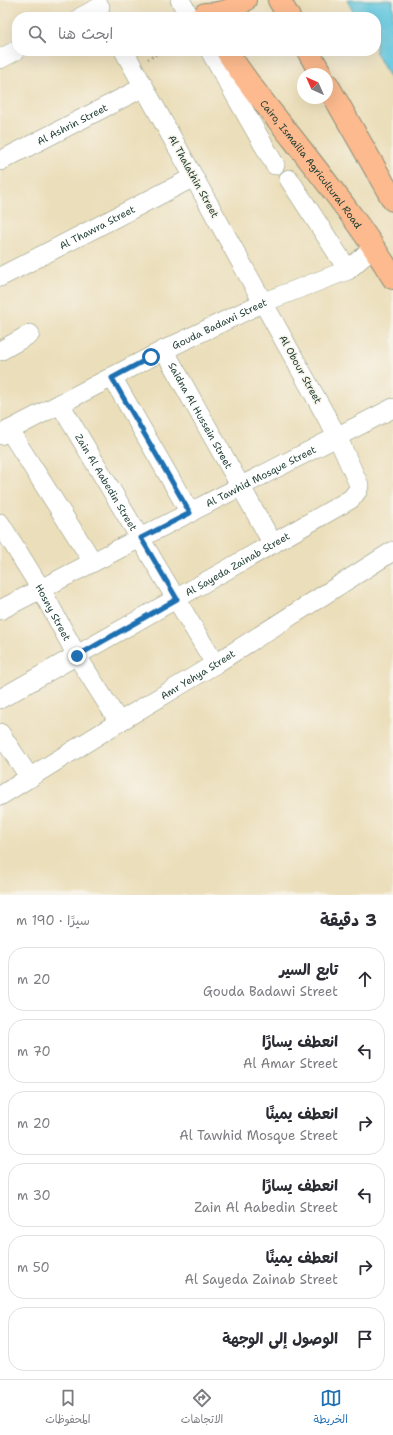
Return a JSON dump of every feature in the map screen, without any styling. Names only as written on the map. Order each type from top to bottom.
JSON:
[{"type":"main road","points":[[200,12],[224,12],[234,8],[245,0]]},
{"type":"main road","points":[[279,0],[286,12]]},
{"type":"main road","name":"Cairo, Ismailia Agricultural Road","points":[[230,56],[374,247],[393,278]]},
{"type":"main road","points":[[241,72],[241,64],[244,56]]},
{"type":"main road","points":[[311,56],[318,68]]},
{"type":"main road","points":[[333,95],[393,200]]},
{"type":"street","points":[[180,0],[200,12]]},
{"type":"street","points":[[0,59],[12,53]]},
{"type":"street","name":"Al Thalathin Street","points":[[127,56],[264,302]]},
{"type":"street","points":[[213,56],[274,165]]},
{"type":"street","name":"Al Ashrin Street","points":[[0,161],[144,87]]},
{"type":"street","name":"Al Thawra Street","points":[[0,277],[194,177]]},
{"type":"street","points":[[289,179],[348,270]]},
{"type":"street","name":"Gouda Badawi Street","points":[[5,432],[164,350],[264,302],[348,270],[374,247]]},
{"type":"street","name":"Al Obour Street","points":[[264,302],[338,436]]},
{"type":"street","points":[[0,351],[30,334]]},
{"type":"street","name":"Saidna Al Hussein Street","points":[[164,350],[273,544]]},
{"type":"street","points":[[112,378],[190,513]]},
{"type":"street","name":"Zain Al Aabedin Street","points":[[60,404],[215,664]]},
{"type":"street","name":"Al Tawhid Mosque Street","points":[[0,610],[393,408]]},
{"type":"street","points":[[5,432],[93,562]]},
{"type":"street","name":"Al Sayeda Zainab Street","points":[[0,699],[351,499],[360,485],[338,436]]},
{"type":"street","name":"Hosny Street","points":[[0,523],[41,589],[77,656],[119,722]]},
{"type":"street","name":"Amr Yehya Street","points":[[0,796],[215,664],[393,551]]},
{"type":"street","points":[[0,733],[30,778]]},
{"type":"water","points":[[347,0],[393,0],[393,84],[378,56],[381,56],[381,12],[353,12]]},
{"type":"route","points":[[77,656],[177,599],[141,538],[190,513],[112,378],[151,357]]}]
